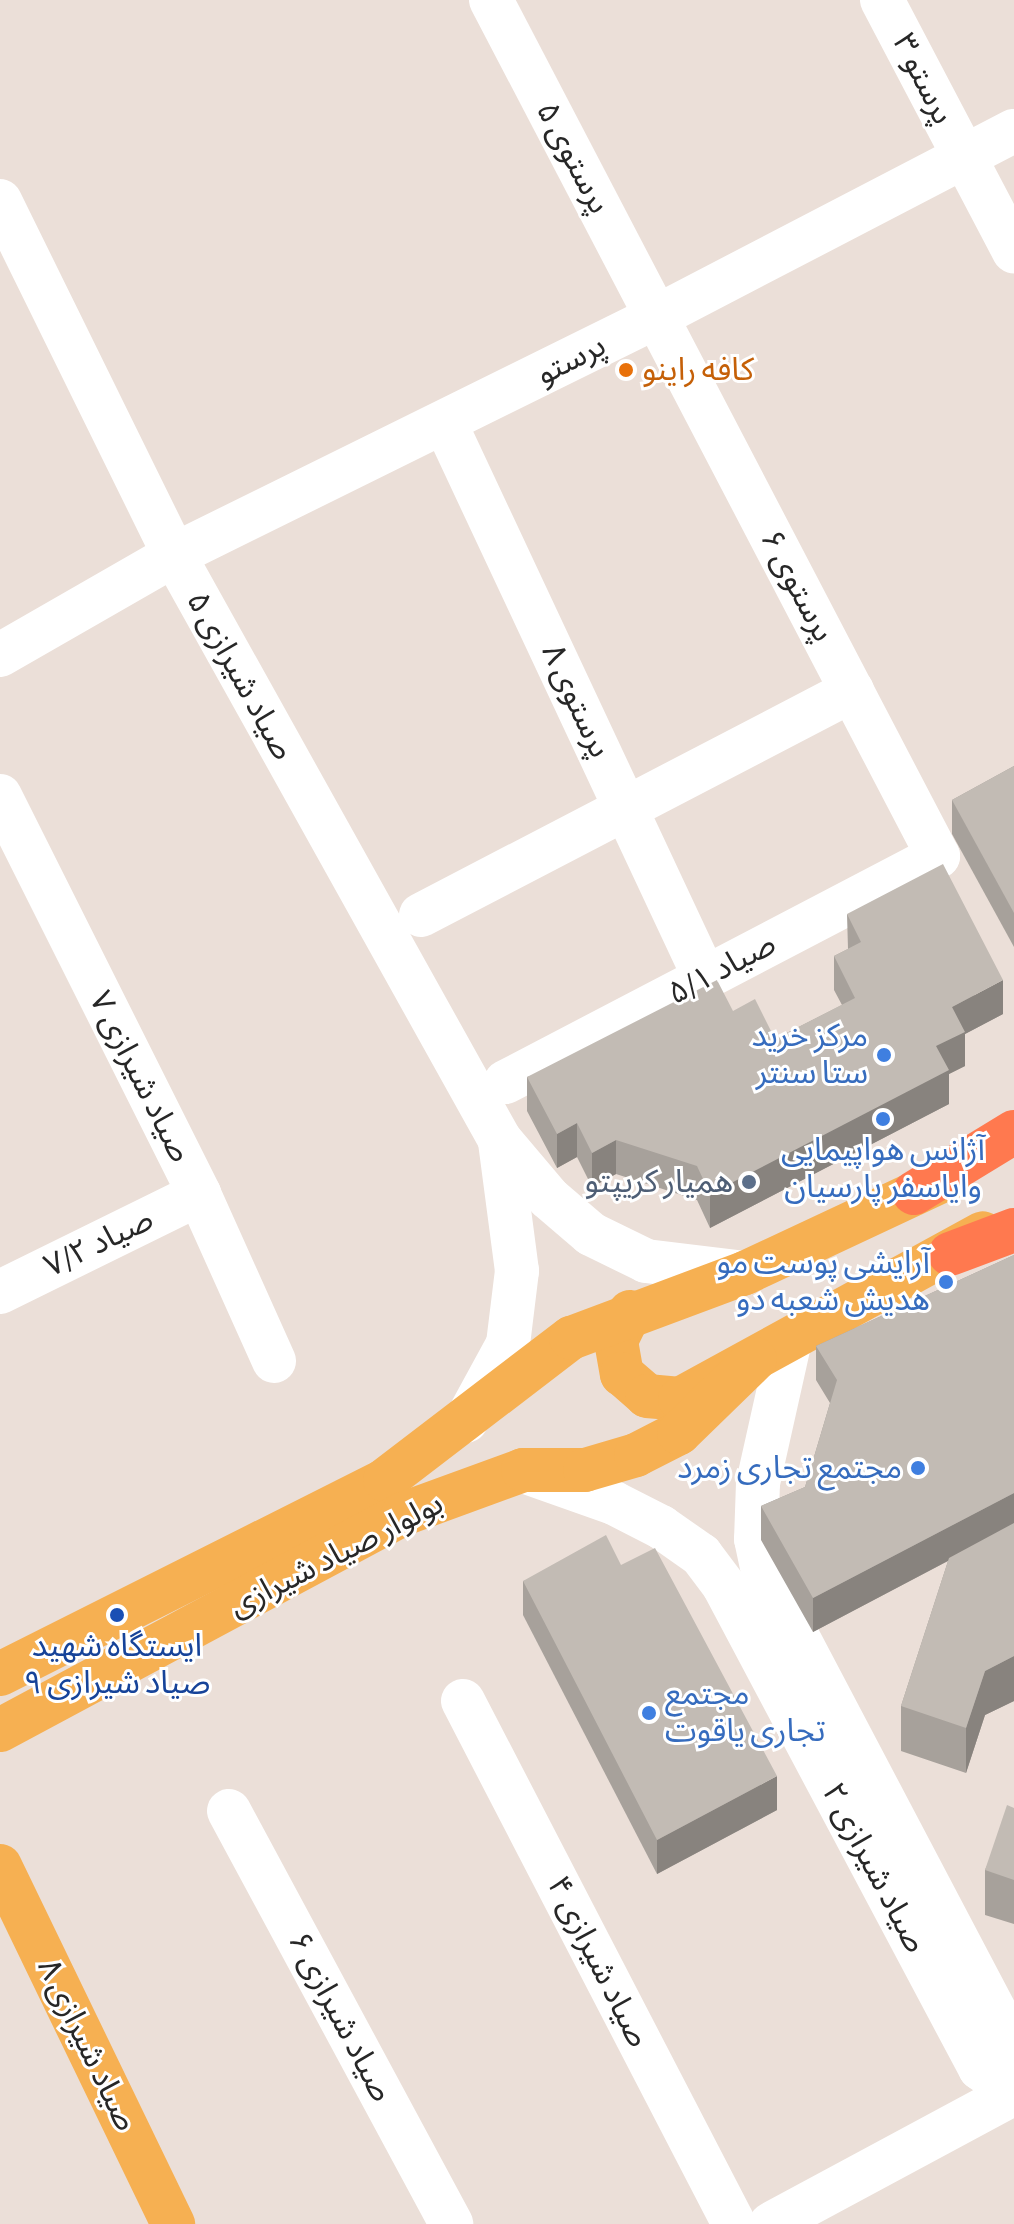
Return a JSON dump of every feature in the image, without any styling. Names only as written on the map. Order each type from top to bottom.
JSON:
[{"type":"highway","points":[[914,1193],[1014,1132]]},
{"type":"highway","points":[[950,1254],[1014,1230]]},
{"type":"main road","name":"بولوار صیاد شیرازی","points":[[0,1674],[385,1480],[465,1424],[571,1338],[630,1312],[745,1273],[1014,1148]]},
{"type":"main road","points":[[630,1312],[616,1341],[622,1374],[647,1396],[680,1399],[950,1254],[1014,1213]]},
{"type":"main road","name":"بولوار صیاد شیرازی","points":[[0,1730],[403,1514],[523,1470],[585,1470],[636,1455],[679,1433],[773,1350]]},
{"type":"main road","name":"صیاد شیرازی ۸","points":[[0,1866],[173,2224]]},
{"type":"street","name":"پرستوی ۵","points":[[491,0],[656,317]]},
{"type":"street","name":"پرستو ۳","points":[[882,0],[1014,251]]},
{"type":"street","name":"پرستو","points":[[0,655],[174,555],[656,317],[1014,131]]},
{"type":"street","name":"صیاد شیرازی ۵","points":[[0,201],[174,555],[500,1140],[549,1198],[591,1234],[646,1261],[745,1273]]},
{"type":"street","name":"پرستوی ۶","points":[[656,317],[938,856]]},
{"type":"street","name":"پرستوی ۸","points":[[445,423],[705,978]]},
{"type":"street","points":[[421,915],[852,691]]},
{"type":"street","name":"صیاد شیرازی ۷","points":[[0,796],[199,1194],[274,1361]]},
{"type":"street","name":"صیاد ۵/۱","points":[[506,1082],[938,856]]},
{"type":"street","name":"صیاد شیرازی ۵","points":[[465,1424],[508,1344],[515,1286],[514,1220],[500,1140]]},
{"type":"street","name":"صیاد ۷/۲","points":[[0,1292],[199,1194]]},
{"type":"street","name":"صیاد شیرازی ۲","points":[[773,1350],[758,1483],[756,1539],[763,1571],[1010,2040],[1014,2093]]},
{"type":"street","name":"صیاد شیرازی ۲","points":[[523,1470],[614,1503],[701,1555],[724,1586],[980,2068],[1014,2093]]},
{"type":"street","name":"صیاد شیرازی ۴","points":[[463,1701],[734,2224]]},
{"type":"street","name":"صیاد شیرازی ۶","points":[[229,1811],[451,2224]]},
{"type":"street","points":[[771,2224],[1014,2093]]},
{"type":"building","points":[[1014,766],[1014,913],[952,800]]},
{"type":"building","name":"مرکز خرید ستا سنتر","points":[[943,864],[1003,980],[952,1007],[965,1032],[936,1046],[949,1070],[710,1194],[697,1166],[616,1140],[592,1153],[577,1123],[557,1134],[527,1077],[717,980],[733,1011],[755,999],[775,1039],[855,998],[834,956],[861,942],[847,914]]},
{"type":"building","name":"مجتمع تجاری زمرد","points":[[1014,1255],[1014,1493],[813,1598],[761,1506],[805,1487],[837,1380],[816,1346]]},
{"type":"building","points":[[1014,1523],[1014,1656],[985,1671],[966,1728],[901,1706],[949,1558]]},
{"type":"building","name":"مجتمع تجاری یاقوت","points":[[606,1535],[621,1565],[655,1548],[777,1776],[657,1840],[523,1581]]},
{"type":"building","points":[[1007,1805],[1014,1808],[1014,1880],[985,1870]]},
{"type":"place","name":"کافه راینو","points":[[626,370]]},
{"type":"place","name":"مرکز خرید ستا سنتر","points":[[884,1055]]},
{"type":"place","name":"آژانس هواپیمایی وایاسفر پارسیان","points":[[883,1119]]},
{"type":"place","name":"همیار کریپتو","points":[[749,1182]]},
{"type":"place","name":"آرایشی پوست مو هدیش شعبه دو","points":[[946,1282]]},
{"type":"place","name":"مجتمع تجاری زمرد","points":[[918,1468]]},
{"type":"place","name":"ایستگاه شهید صیاد شیرازی ۹","points":[[117,1615]]},
{"type":"place","name":"مجتمع تجاری یاقوت","points":[[649,1713]]}]
